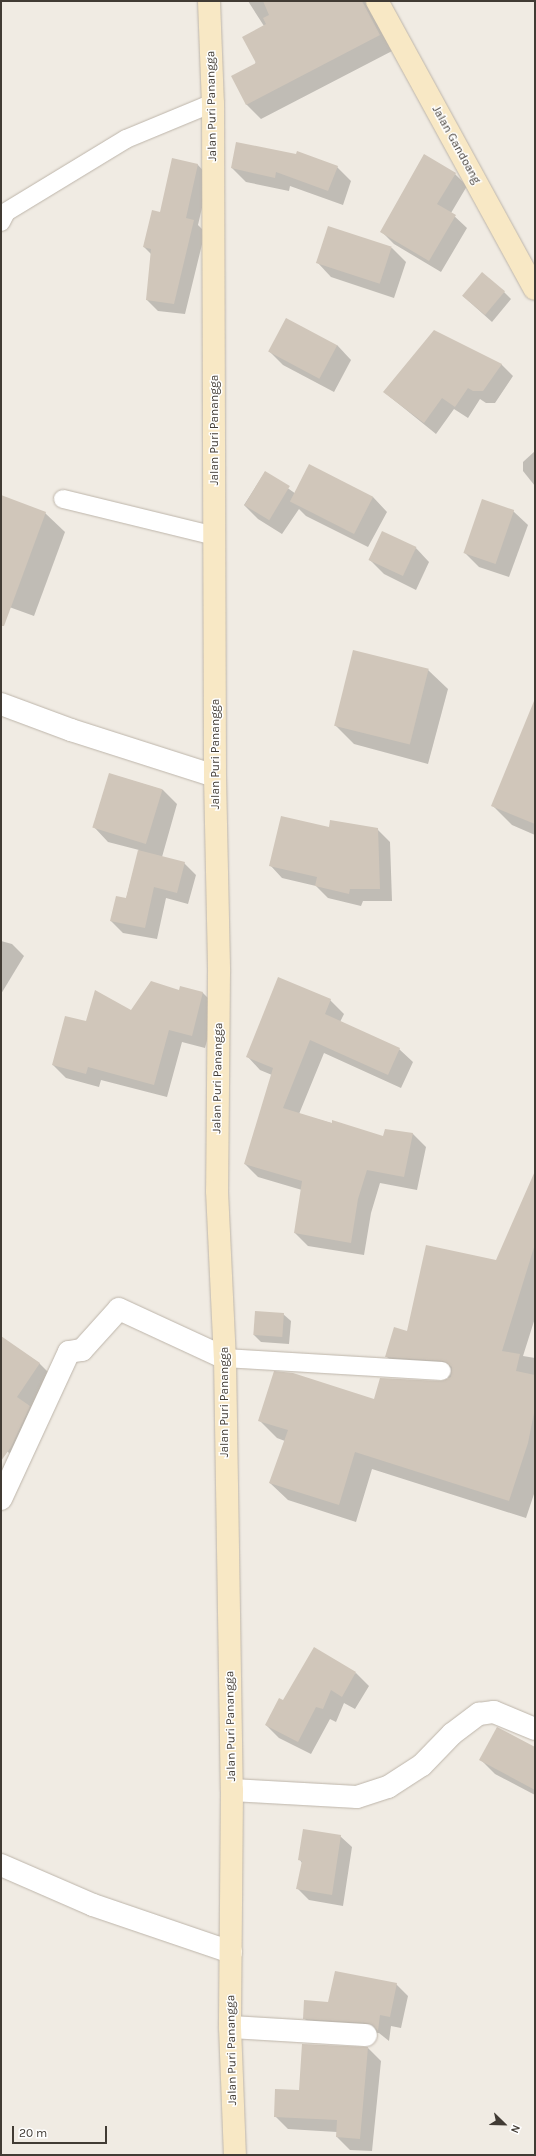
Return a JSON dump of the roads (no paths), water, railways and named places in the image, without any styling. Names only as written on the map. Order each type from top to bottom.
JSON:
[{"type":"street","name":"Jalan Puri Panangga","points":[[209,1],[213,103],[215,776],[219,972],[218,1191],[225,1358],[232,1790],[230,2027],[235,2155]]},
{"type":"street","name":"Jalan Gandoang","points":[[377,1],[535,290]]},
{"type":"street","points":[[1,704],[71,730],[215,776]]},
{"type":"street","points":[[1,1499],[69,1352],[82,1350],[119,1309],[225,1358]]},
{"type":"street","points":[[232,1790],[357,1797],[388,1787],[422,1764],[452,1734],[479,1714],[494,1712],[535,1730]]},
{"type":"street","points":[[1,1865],[93,1905],[230,1952]]},
{"type":"street","points":[[230,2027],[366,2035]]},
{"type":"lane","points":[[1,222],[6,212],[126,139],[213,103]]},
{"type":"lane","points":[[63,499],[215,536]]},
{"type":"lane","points":[[225,1358],[442,1371]]}]
